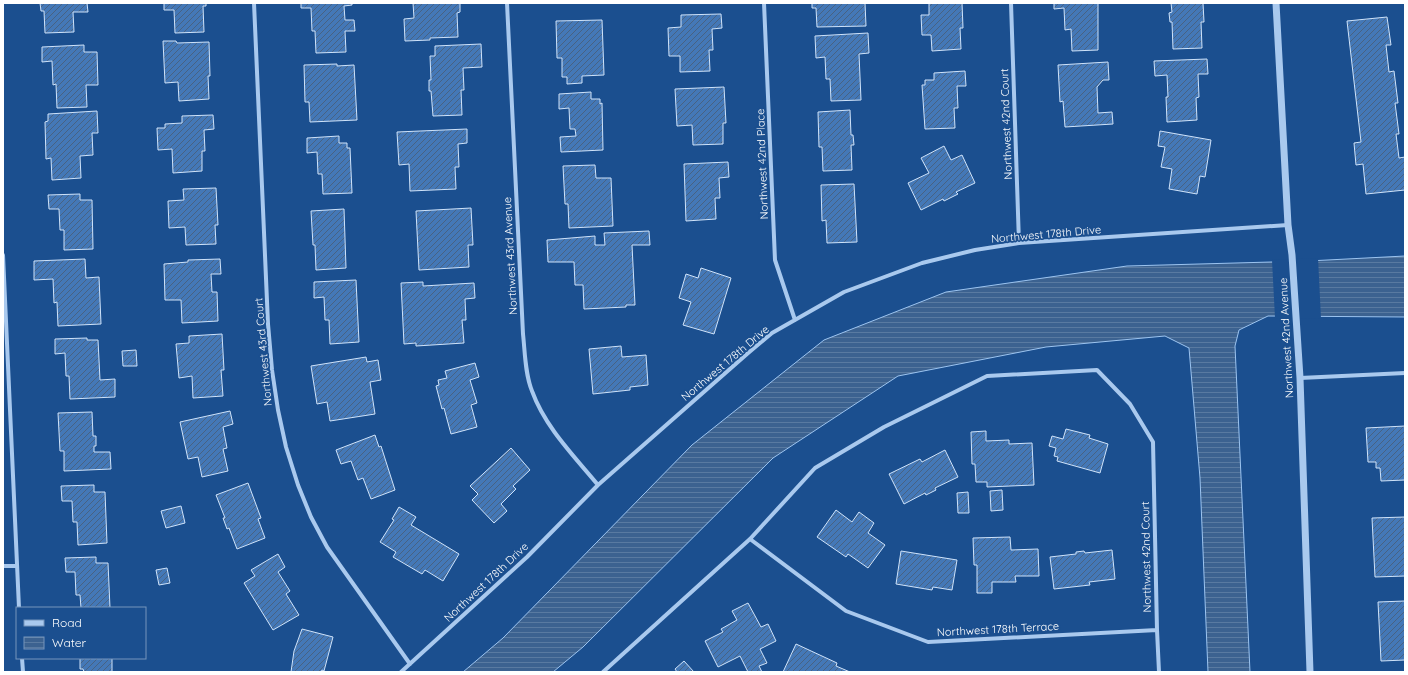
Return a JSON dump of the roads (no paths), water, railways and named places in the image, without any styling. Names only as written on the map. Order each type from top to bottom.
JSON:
[{"type":"street","name":"Northwest 43rd Court","points":[[254,3],[268,324],[272,370],[278,410],[286,447],[298,485],[311,517],[327,547],[410,664]]},
{"type":"street","name":"Northwest 43rd Avenue","points":[[507,3],[523,334],[531,391],[550,426],[598,485]]},
{"type":"street","name":"Northwest 42nd Place","points":[[764,3],[774,260],[795,320]]},
{"type":"street","name":"Northwest 42nd Court","points":[[1011,3],[1019,243]]},
{"type":"street","name":"Northwest 42nd Avenue","points":[[1276,3],[1288,225],[1292,255],[1300,378],[1310,672]]},
{"type":"street","name":"Northwest 178th Drive","points":[[402,672],[528,556],[598,485],[747,354],[772,333],[844,292],[922,263],[975,250],[1019,243],[1288,225]]},
{"type":"street","points":[[3,255],[19,607]]},
{"type":"street","name":"Northwest 42nd Court","points":[[750,539],[815,468],[884,427],[987,376],[1097,370],[1130,404],[1153,442],[1159,672]]},
{"type":"street","points":[[1300,378],[1405,374]]},
{"type":"street","points":[[604,672],[750,539]]},
{"type":"street","name":"Northwest 178th Terrace","points":[[750,539],[846,611],[928,642],[1157,630]]},
{"type":"street","points":[[3,566],[16,566]]},
{"type":"street","points":[[22,659],[23,672]]},
{"type":"water","points":[[1405,256],[1405,317],[1268,316],[1239,330],[1235,346],[1250,672],[1208,672],[1200,478],[1189,348],[1165,336],[1046,347],[898,376],[773,458],[583,647],[553,672],[463,672],[503,638],[692,445],[824,340],[946,292],[1127,266],[1308,261]]}]
